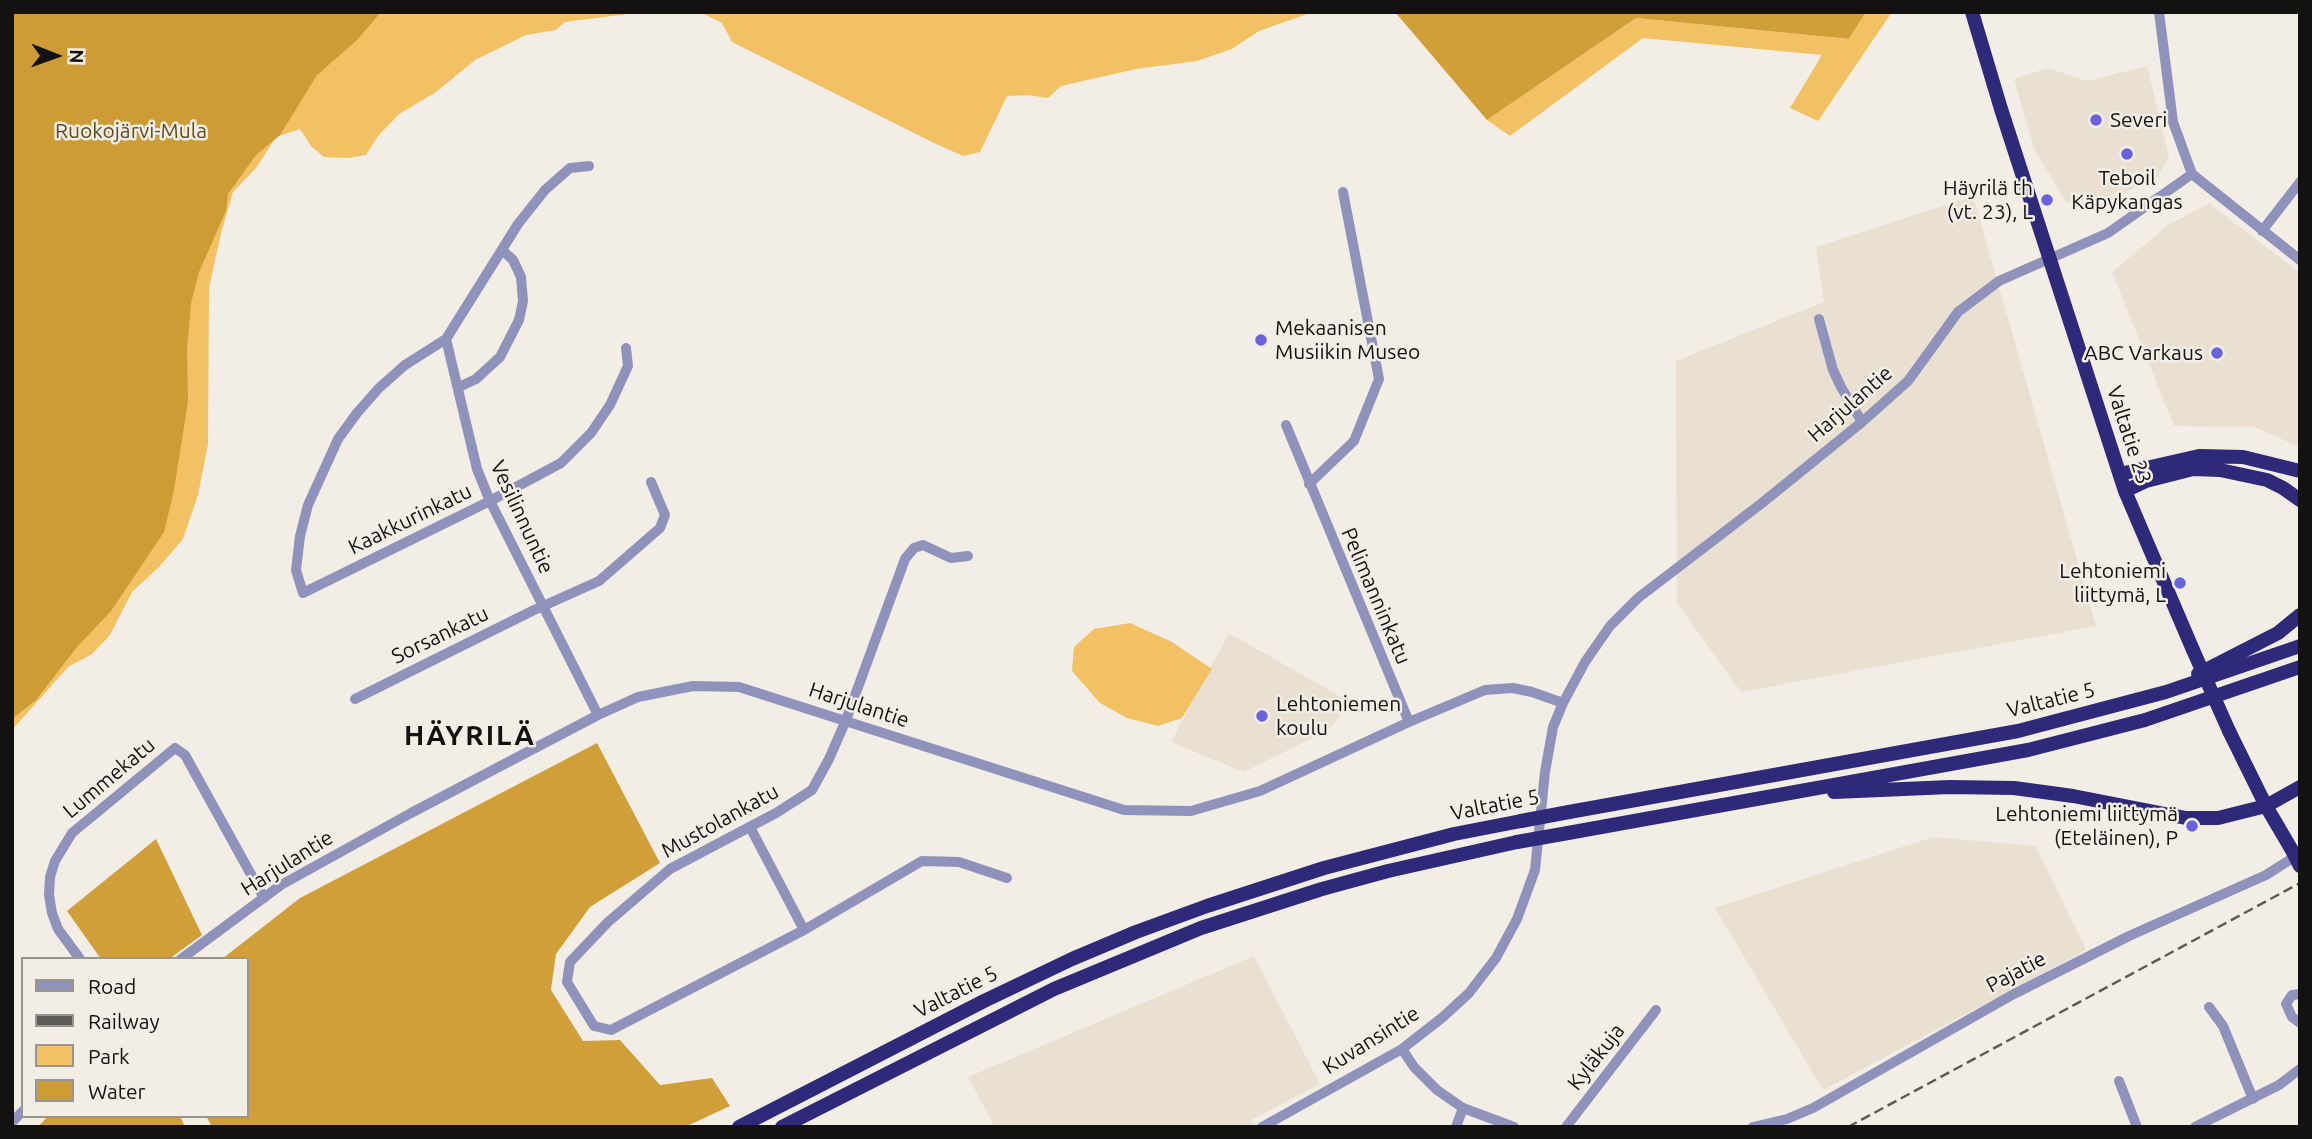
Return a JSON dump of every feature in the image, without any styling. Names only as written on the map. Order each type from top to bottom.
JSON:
[{"type":"highway","name":"Valtatie 23","points":[[1972,12],[2125,491],[2229,731],[2266,806],[2296,853],[2300,866]]},
{"type":"highway","points":[[2120,474],[2199,456],[2243,457],[2300,471]]},
{"type":"highway","points":[[2125,491],[2146,481],[2193,469],[2220,470],[2267,480],[2300,500]]},
{"type":"highway","points":[[2166,692],[2278,633],[2300,615]]},
{"type":"highway","name":"Valtatie 5","points":[[739,1127],[984,1001],[1072,959],[1207,906],[1324,868],[1454,834],[2018,731],[2166,692],[2300,646]]},
{"type":"highway","name":"Valtatie 5","points":[[782,1127],[1054,989],[1200,928],[1322,889],[1388,870],[1517,842],[2028,750],[2145,720],[2300,667]]},
{"type":"highway","points":[[1777,795],[1950,787],[2014,788],[2073,796],[2186,818],[2218,818],[2266,806],[2300,787]]},
{"type":"street","points":[[2159,12],[2173,122],[2192,174],[2300,260]]},
{"type":"street","points":[[446,339],[518,224],[545,190],[570,168],[589,166]]},
{"type":"street","name":"Harjulantie","points":[[1545,772],[1553,727],[1563,703],[1585,662],[1610,626],[1638,598],[1862,422],[1908,381],[1958,312],[1998,281],[2108,233],[2192,174]]},
{"type":"street","points":[[2262,231],[2300,182]]},
{"type":"street","points":[[1309,484],[1354,441],[1379,379],[1343,192]]},
{"type":"street","points":[[458,387],[475,379],[500,357],[519,320],[523,302],[521,277],[513,260],[502,250]]},
{"type":"street","points":[[1819,319],[1833,370],[1862,422]]},
{"type":"street","name":"Vesilinnuntie","points":[[446,339],[477,469],[490,501],[598,715]]},
{"type":"street","name":"Kaakkurinkatu","points":[[446,339],[405,365],[379,388],[338,439],[308,505],[300,536],[296,570],[303,593],[561,463],[591,433],[610,405],[628,366],[626,348]]},
{"type":"street","name":"Pelimanninkatu","points":[[1286,425],[1409,722]]},
{"type":"street","name":"Sorsankatu","points":[[355,699],[598,581],[660,528],[665,515],[651,482]]},
{"type":"street","name":"Mustolankatu","points":[[968,556],[951,558],[923,545],[914,548],[905,559],[846,720],[812,790],[750,827],[670,869],[608,922],[570,962],[567,982],[594,1026],[611,1030],[804,930],[922,861],[959,862],[1007,878]]},
{"type":"street","name":"Harjulantie","points":[[184,957],[281,885],[411,813],[598,715],[638,697],[693,686],[739,687],[1124,810],[1191,811],[1260,790],[1486,690],[1513,688],[1563,703]]},
{"type":"street","name":"Lummekatu","points":[[79,957],[58,929],[52,913],[50,877],[55,861],[72,833],[175,748],[185,755],[264,898]]},
{"type":"street","name":"Kuvansintie","points":[[1262,1127],[1402,1049],[1469,993],[1496,958],[1517,919],[1535,870],[1545,772]]},
{"type":"street","points":[[750,827],[804,930]]},
{"type":"street","name":"Pajatie","points":[[1753,1127],[1787,1119],[1813,1108],[2012,995],[2129,936],[2266,875],[2296,853]]},
{"type":"street","points":[[2300,994],[2292,995],[2287,1004],[2292,1017],[2300,1023]]},
{"type":"street","points":[[2209,1007],[2223,1026],[2253,1098]]},
{"type":"street","name":"Kyläkuja","points":[[1566,1127],[1656,1010]]},
{"type":"street","points":[[1402,1049],[1414,1067],[1437,1090],[1463,1108],[1514,1127]]},
{"type":"street","points":[[2195,1127],[2279,1085],[2300,1069]]},
{"type":"street","points":[[2119,1082],[2137,1127]]},
{"type":"street","points":[[1456,1127],[1463,1108]]},
{"type":"shaded area","points":[[1395,12],[1866,12],[1849,39],[1636,18],[1487,120]]},
{"type":"shaded area","points":[[2147,66],[2169,157],[2157,178],[2087,209],[2066,202],[2034,149],[2014,79],[2048,68],[2087,81]]},
{"type":"shaded area","points":[[1973,196],[2096,626],[1741,692],[1677,603],[1676,361],[1824,302],[1816,247]]},
{"type":"shaded area","points":[[2209,203],[2300,273],[2300,447],[2254,427],[2174,426],[2112,272],[2167,226]]},
{"type":"shaded area","name":"Lehtoniemen koulu","points":[[1229,633],[1350,702],[1329,730],[1244,772],[1171,742]]},
{"type":"shaded area","points":[[597,743],[660,863],[590,907],[556,954],[551,990],[583,1041],[620,1040],[660,1085],[712,1078],[730,1106],[685,1127],[212,1127],[207,1118],[248,1118],[248,957],[225,957],[300,898]]},
{"type":"shaded area","points":[[1933,837],[2036,846],[2086,950],[1823,1090],[1715,908]]},
{"type":"shaded area","points":[[156,839],[202,935],[172,957],[100,957],[67,911]]},
{"type":"shaded area","points":[[1254,956],[1320,1084],[1251,1120],[1255,1127],[988,1127],[993,1123],[968,1077]]},
{"type":"shaded area","points":[[46,1118],[181,1118],[185,1127],[38,1127]]},
{"type":"green space","name":"Ruokojärvi-Mula","points":[[12,12],[643,12],[565,22],[556,30],[526,35],[475,60],[436,92],[399,114],[378,136],[366,155],[348,158],[324,157],[311,146],[300,129],[276,137],[256,168],[233,192],[221,233],[209,288],[208,444],[198,495],[183,539],[159,567],[132,592],[110,635],[92,654],[68,667],[12,730]]},
{"type":"green space","points":[[700,12],[1313,12],[1259,31],[1232,49],[1197,61],[1136,69],[1061,86],[1048,98],[1007,96],[980,152],[963,156],[732,42],[722,23]]},
{"type":"green space","points":[[1866,12],[1892,12],[1818,121],[1790,108],[1822,55],[1643,38],[1510,136],[1487,120],[1636,18],[1849,39]]},
{"type":"green space","points":[[1130,623],[1172,642],[1212,669],[1182,718],[1158,726],[1127,718],[1100,703],[1072,671],[1074,647],[1094,629]]},
{"type":"water","name":"Ruokojärvi-Mula","points":[[12,12],[381,12],[357,40],[317,75],[280,135],[256,155],[228,194],[226,211],[199,272],[191,303],[187,350],[188,401],[174,490],[164,532],[111,611],[77,647],[36,700],[12,719]]},
{"type":"railway","points":[[1848,1127],[2300,883]]},
{"type":"place","name":"Severi","points":[[2096,120]]},
{"type":"place","name":"Teboil Käpykangas","points":[[2127,154]]},
{"type":"place","name":"Häyrilä th (vt. 23), L","points":[[2047,200]]},
{"type":"place","name":"Mekaanisen Musiikin Museo","points":[[1261,340]]},
{"type":"place","name":"ABC Varkaus","points":[[2217,353]]},
{"type":"place","name":"Lehtoniemi liittymä, L","points":[[2180,583]]},
{"type":"place","name":"Lehtoniemen koulu","points":[[1262,716]]},
{"type":"place","name":"Lehtoniemi liittymä (Eteläinen), P","points":[[2192,826]]},
{"type":"district","name":"HÄYRILÄ","points":[[470,736]]}]
